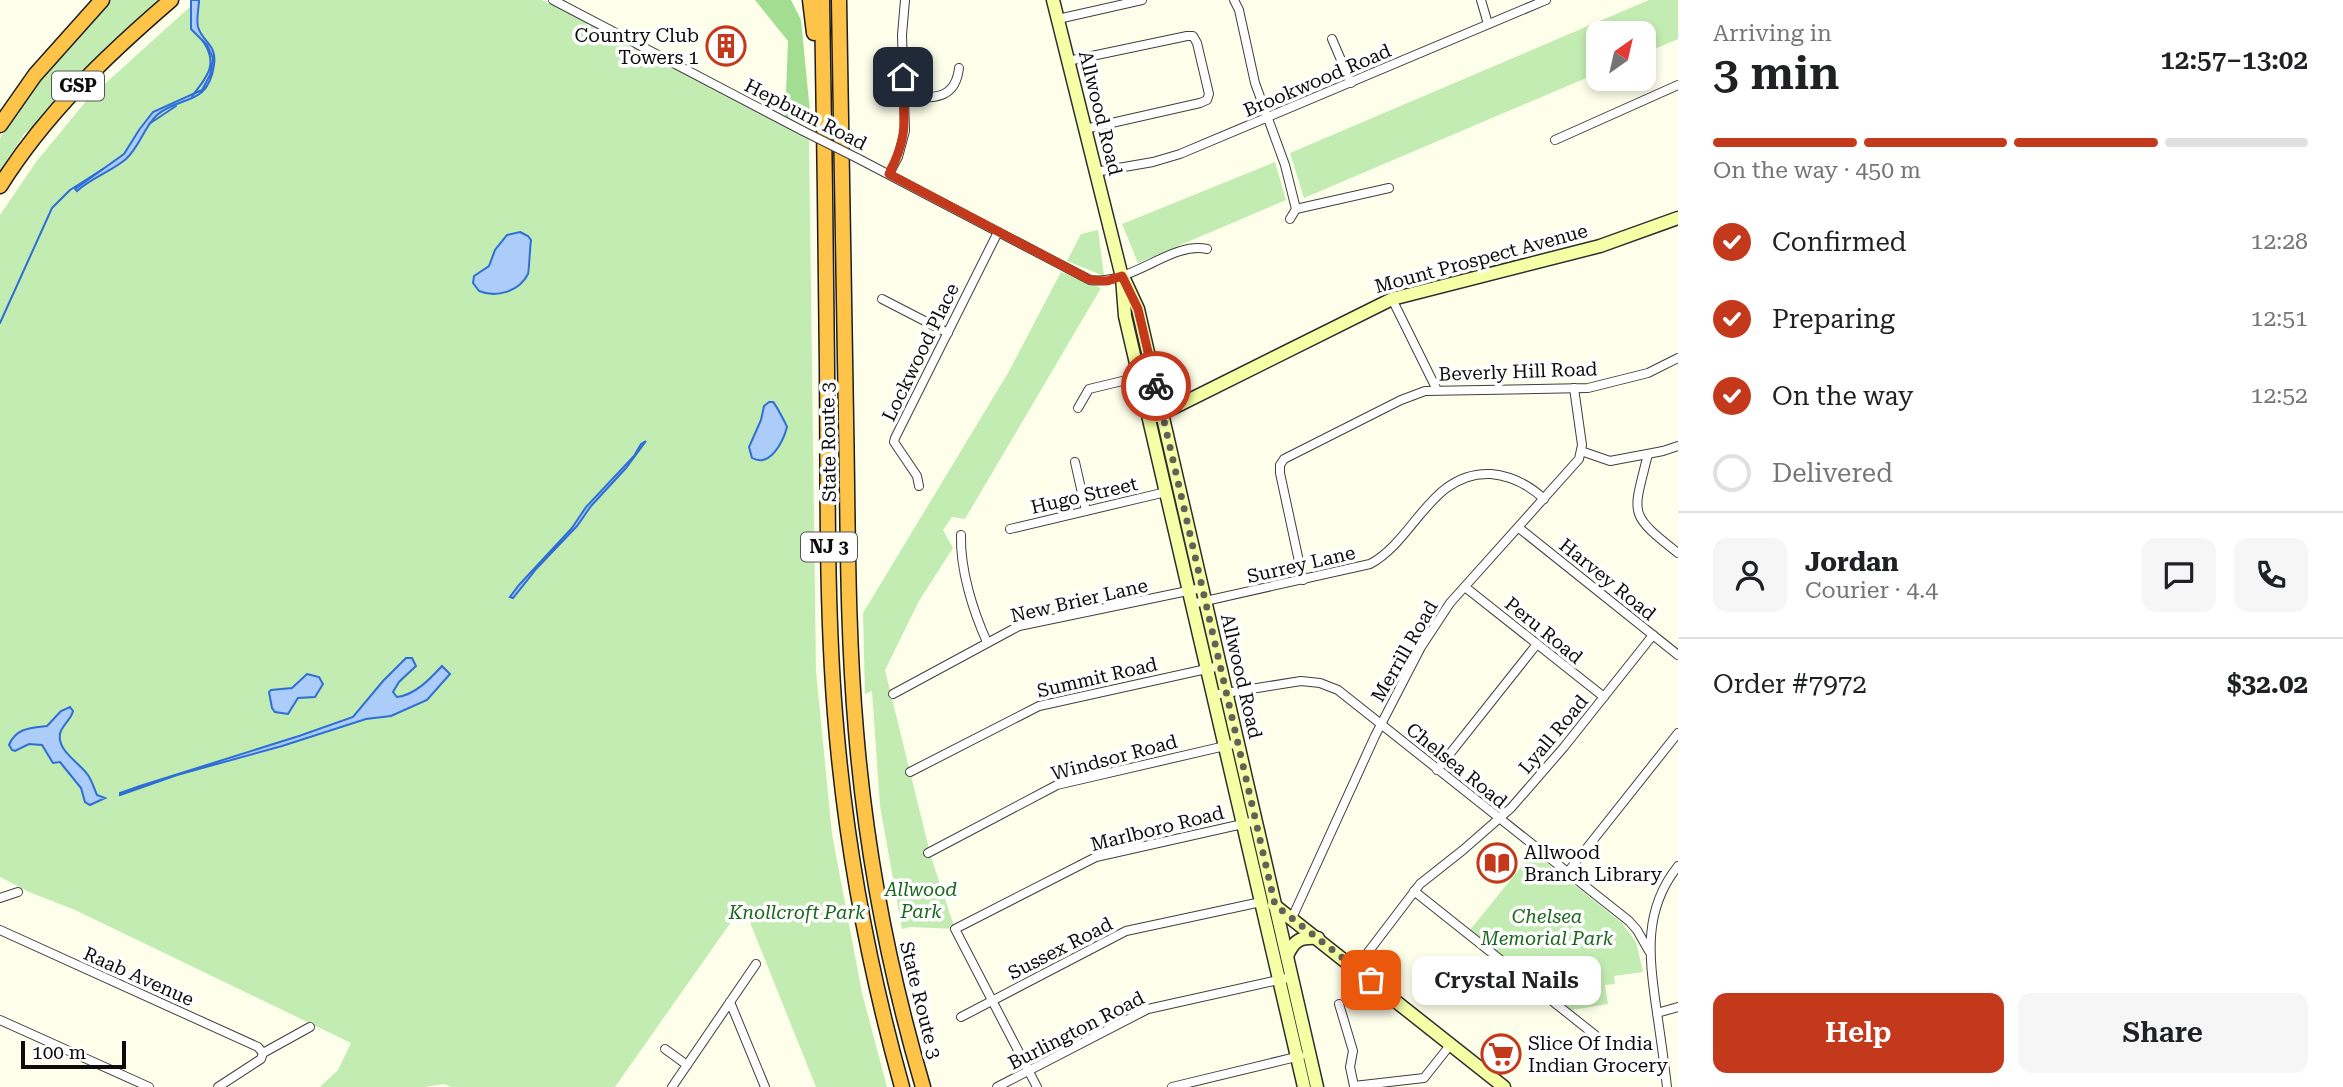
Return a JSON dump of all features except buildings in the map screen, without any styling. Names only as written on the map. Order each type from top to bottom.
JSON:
[{"type":"highway","name":"GSP","points":[[0,125],[35,75],[102,0]]},
{"type":"highway","name":"GSP","points":[[0,186],[20,153],[72,93],[131,34],[171,0]]},
{"type":"highway","points":[[810,0],[817,109],[820,323],[827,416]]},
{"type":"highway","name":"State Route 3","points":[[822,0],[827,416],[835,711],[842,788],[866,940],[902,1087]]},
{"type":"highway","name":"State Route 3","points":[[839,0],[849,603],[856,732],[880,910],[905,1022],[923,1087]]},
{"type":"highway","points":[[841,90],[849,0]]},
{"type":"main road","name":"Allwood Road","points":[[1053,0],[1122,276],[1125,316],[1190,598],[1214,667]]},
{"type":"main road","name":"Mount Prospect Avenue","points":[[1149,420],[1392,299],[1600,246],[1678,218]]},
{"type":"main road","name":"Allwood Road","points":[[1122,276],[1138,309],[1204,595],[1214,667],[1231,744],[1249,822],[1275,905],[1292,977],[1303,1055],[1304,1087]]},
{"type":"main road","name":"Allwood Road","points":[[1249,822],[1261,902],[1279,980],[1303,1055],[1317,1087]]},
{"type":"main road","points":[[1261,902],[1275,905],[1504,1087]]},
{"type":"main road","points":[[1287,956],[1298,939],[1318,938]]},
{"type":"street","name":"Hepburn Road","points":[[553,0],[1090,280],[1107,281],[1190,248],[1207,249]]},
{"type":"street","points":[[889,174],[904,140],[902,36],[905,0]]},
{"type":"street","points":[[1058,19],[1142,0]]},
{"type":"street","points":[[1234,0],[1239,10],[1255,83],[1285,165],[1296,209],[1290,219]]},
{"type":"street","points":[[1481,0],[1488,24]]},
{"type":"street","name":"Brookwood Road","points":[[1095,172],[1170,158],[1546,0]]},
{"type":"street","points":[[1068,61],[1187,36],[1193,36],[1198,43],[1209,94],[1207,100],[1084,129]]},
{"type":"street","points":[[1332,39],[1351,83]]},
{"type":"street","points":[[904,98],[935,97],[949,92],[957,82],[959,68]]},
{"type":"street","points":[[1555,140],[1678,85]]},
{"type":"street","points":[[1296,209],[1389,188]]},
{"type":"street","name":"Lockwood Place","points":[[919,485],[917,476],[894,442],[998,232]]},
{"type":"street","points":[[882,299],[948,333]]},
{"type":"street","points":[[1392,299],[1437,390]]},
{"type":"street","name":"Beverly Hill Road","points":[[1303,580],[1280,472],[1284,459],[1419,392],[1588,388],[1648,373],[1678,358]]},
{"type":"street","points":[[1078,408],[1089,389],[1139,377]]},
{"type":"street","points":[[1574,388],[1581,451],[1609,461],[1678,446]]},
{"type":"street","name":"Merrill Road","points":[[1292,918],[1381,724],[1421,647],[1450,603],[1544,499],[1574,464],[1581,451]]},
{"type":"street","points":[[1648,454],[1637,496],[1637,512],[1651,531],[1678,553]]},
{"type":"street","points":[[1074,462],[1086,511]]},
{"type":"street","name":"Surrey Lane","points":[[1190,598],[1303,580],[1360,567],[1377,560],[1393,546],[1433,500],[1458,480],[1489,474],[1506,476],[1533,489],[1544,499]]},
{"type":"street","name":"Hugo Street","points":[[1010,529],[1166,492]]},
{"type":"street","name":"Harvey Road","points":[[1518,528],[1678,655]]},
{"type":"street","points":[[961,536],[969,586],[987,642]]},
{"type":"street","name":"Peru Road","points":[[1465,587],[1604,697]]},
{"type":"street","name":"New Brier Lane","points":[[893,694],[1019,626],[1204,595]]},
{"type":"street","name":"Lyall Road","points":[[1356,968],[1414,891],[1511,808],[1564,747],[1653,635]]},
{"type":"street","points":[[1437,770],[1537,644]]},
{"type":"street","name":"Summit Road","points":[[910,772],[1039,706],[1214,667]]},
{"type":"street","name":"Chelsea Road","points":[[1220,694],[1301,681],[1320,683],[1338,690],[1629,921],[1649,951]]},
{"type":"street","points":[[1567,873],[1678,733]]},
{"type":"street","name":"Windsor Road","points":[[929,853],[1057,785],[1231,744]]},
{"type":"street","name":"Marlboro Road","points":[[992,1001],[955,929],[1096,857],[1249,822]]},
{"type":"street","points":[[1667,1087],[1649,951],[1654,916],[1664,889],[1678,866]]},
{"type":"street","points":[[1414,891],[1595,1035]]},
{"type":"street","points":[[0,898],[18,892]]},
{"type":"street","name":"Sussex Road","points":[[961,1017],[1126,931],[1261,902]]},
{"type":"street","name":"Raab Avenue","points":[[0,930],[258,1047],[263,1053]]},
{"type":"street","points":[[672,1087],[756,964]]},
{"type":"street","name":"Burlington Road","points":[[997,1087],[1148,1009],[1292,977]]},
{"type":"street","points":[[992,1001],[1037,1087]]},
{"type":"street","points":[[730,1002],[765,1087]]},
{"type":"street","points":[[1339,1004],[1353,1051],[1350,1067],[1354,1086],[1424,1078],[1451,1044]]},
{"type":"street","points":[[1657,1013],[1678,1007]]},
{"type":"street","points":[[0,1020],[149,1087]]},
{"type":"street","points":[[218,1087],[260,1060],[263,1053],[310,1027]]},
{"type":"street","points":[[664,1049],[687,1065]]},
{"type":"street","points":[[1172,1087],[1303,1055]]},
{"type":"green space","points":[[108,0],[158,0],[110,43],[51,104],[25,133],[0,170],[0,138],[45,72]]},
{"type":"green space","name":"Knollcroft Park","points":[[200,0],[542,0],[809,140],[816,671],[832,834],[862,993],[887,1087],[816,1087],[743,905],[615,1087],[451,1087],[444,1084],[425,1087],[320,1087],[338,1070],[351,1043],[75,910],[0,877],[0,215],[36,162],[87,100]]},
{"type":"green space","points":[[755,0],[791,0],[801,20],[811,122],[785,117],[788,41]]},
{"type":"green space","points":[[1649,0],[1678,0],[1678,39],[1656,48],[1656,21],[1600,21]]},
{"type":"green space","points":[[1586,27],[1586,78],[1304,198],[1290,153]]},
{"type":"green space","points":[[1275,162],[1286,200],[1138,263],[1122,224]]},
{"type":"green space","points":[[1098,230],[1104,276],[1067,261],[1081,234]]},
{"type":"green space","name":"Allwood Park","points":[[1061,272],[1101,288],[965,519],[952,517],[943,530],[953,548],[919,601],[885,670],[931,857],[955,929],[902,929],[880,806],[872,691],[865,694],[863,613],[1008,373]]},
{"type":"green space","name":"Chelsea Memorial Park","points":[[1533,852],[1622,923],[1636,942],[1643,972],[1614,976],[1615,984],[1605,985],[1608,1004],[1572,1010],[1470,930]]},
{"type":"water","points":[[191,0],[199,0],[198,27],[213,52],[214,65],[206,88],[157,115],[126,159],[77,191],[75,189],[124,154],[153,112],[202,90],[210,75],[213,58],[207,45],[191,29]]},
{"type":"water","points":[[520,232],[531,240],[528,274],[524,280],[506,292],[493,294],[479,291],[473,283],[474,276],[489,266],[495,250],[507,235]]},
{"type":"water","points":[[769,402],[774,403],[787,427],[775,452],[770,457],[759,460],[752,458],[749,447],[764,406]]},
{"type":"water","points":[[646,441],[577,526],[513,598],[510,597],[572,528],[586,507]]},
{"type":"water","points":[[406,658],[412,658],[416,666],[399,682],[393,692],[397,697],[416,690],[442,666],[450,674],[427,700],[391,716],[366,719],[177,775],[120,795],[140,786],[353,717]]},
{"type":"water","points":[[307,674],[319,677],[323,684],[315,697],[298,698],[288,714],[275,712],[269,692],[292,688]]},
{"type":"water","points":[[70,707],[73,711],[61,731],[60,740],[65,751],[88,775],[97,795],[105,798],[90,805],[85,802],[81,788],[60,762],[53,763],[42,745],[29,744],[15,751],[9,745],[20,732],[47,726],[61,711]]},
{"type":"waterway","points":[[192,96],[207,76],[211,63],[202,40]]},
{"type":"waterway","points":[[149,124],[176,106]]},
{"type":"waterway","points":[[0,323],[52,208],[70,190],[103,169]]},
{"type":"way so far","points":[[1156,386],[1275,905],[1371,980]]},
{"type":"place","name":"Country Club Towers 1","points":[[726,46]]},
{"type":"place","name":"Allwood Branch Library","points":[[1497,863]]},
{"type":"place","name":"Crystal Nails","points":[[1371,980]]},
{"type":"place","name":"Slice Of India Indian Grocery","points":[[1501,1054]]},
{"type":"route","points":[[903,77],[904,140],[889,174],[1090,280],[1107,281],[1122,276],[1138,309],[1156,386]]}]
